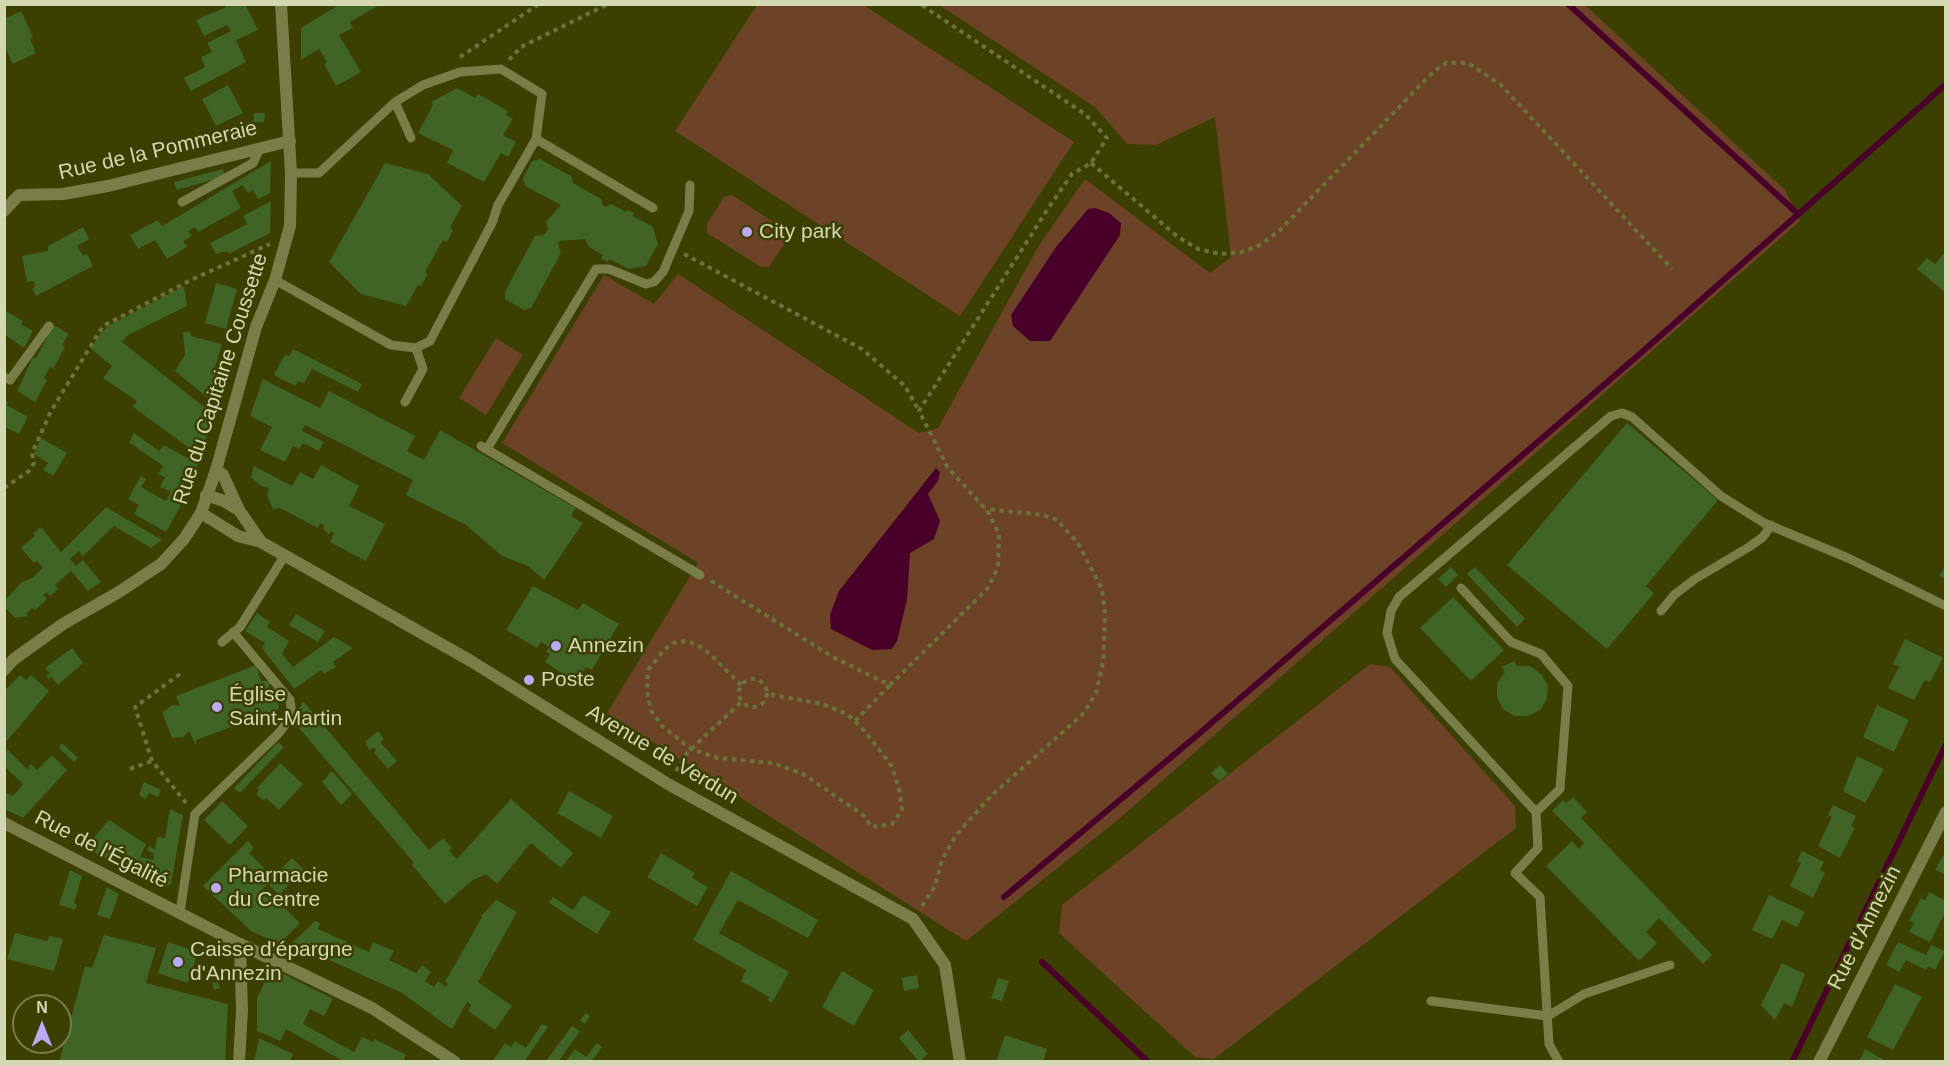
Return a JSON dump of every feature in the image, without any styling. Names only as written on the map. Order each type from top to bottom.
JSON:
[{"type":"street","name":"Rue du Capitaine Coussette","points":[[4,670],[14,659],[63,624],[119,592],[161,564],[184,539],[201,513],[216,470],[256,327],[274,280],[291,218],[290,141],[280,4]]},
{"type":"street","name":"Rue de la Pommeraie","points":[[4,211],[19,195],[63,194],[108,186],[290,141]]},
{"type":"street","name":"Avenue de Verdun","points":[[216,470],[223,476],[238,510],[261,542]]},
{"type":"street","name":"Avenue de Verdun","points":[[206,495],[224,501],[238,510]]},
{"type":"street","name":"Avenue de Verdun","points":[[201,513],[238,536],[261,542],[285,555],[471,661],[668,784],[913,920],[945,965],[960,1062]]},
{"type":"street","name":"Rue d'Annezin","points":[[1819,1062],[1946,812]]},
{"type":"street","name":"Rue de l'Égalité","points":[[4,823],[240,944],[378,1011],[455,1062]]},
{"type":"street","points":[[239,1062],[242,1010],[240,944]]},
{"type":"lane","points":[[274,280],[391,345],[416,348],[430,341],[492,223],[498,205],[536,139],[542,94],[501,69],[460,72],[423,85],[395,102],[319,173],[291,173]]},
{"type":"lane","points":[[395,102],[411,138]]},
{"type":"lane","points":[[536,139],[653,208]]},
{"type":"lane","points":[[182,202],[253,163],[259,150]]},
{"type":"lane","points":[[690,185],[689,211],[663,272],[654,282],[646,284],[609,269],[596,269],[484,447],[700,575]]},
{"type":"lane","points":[[4,377],[10,380],[48,326]]},
{"type":"lane","points":[[405,402],[423,369],[416,348]]},
{"type":"lane","points":[[1559,1062],[1549,1044],[1540,897],[1515,873],[1538,848],[1536,812],[1395,659],[1387,633],[1390,611],[1399,597],[1596,428],[1611,416],[1622,413],[1632,417],[1721,496],[1771,525],[1848,558],[1946,606]]},
{"type":"lane","points":[[1661,611],[1674,596],[1695,579],[1763,537],[1771,525]]},
{"type":"lane","points":[[222,642],[240,627],[285,555]]},
{"type":"lane","points":[[1461,588],[1511,642],[1541,654],[1568,686],[1560,789],[1536,812]]},
{"type":"lane","points":[[180,912],[195,814],[278,734],[292,716],[290,700],[233,632]]},
{"type":"lane","points":[[1431,1001],[1548,1016],[1584,994],[1670,965]]},
{"type":"path","points":[[451,64],[539,4]]},
{"type":"path","points":[[501,69],[521,47],[608,4]]},
{"type":"path","points":[[919,411],[1049,207],[1072,174],[1092,163],[1107,138],[1086,114],[920,4]]},
{"type":"path","points":[[1092,163],[1178,237],[1198,249],[1220,254],[1242,252],[1279,231],[1434,71],[1446,63],[1468,63],[1500,84],[1672,269]]},
{"type":"path","points":[[4,488],[29,471],[34,463],[32,453],[51,411],[103,326],[267,244],[285,241]]},
{"type":"path","points":[[674,248],[862,350],[905,386],[948,468],[985,509],[999,534],[998,567],[988,588],[855,721]]},
{"type":"path","points":[[913,920],[935,886],[942,860],[956,835],[991,796],[1083,714],[1096,693],[1104,662],[1105,614],[1102,589],[1078,543],[1057,520],[1044,515],[985,509]]},
{"type":"path","points":[[700,575],[833,657],[890,685]]},
{"type":"path","points":[[741,685],[696,644],[684,641],[673,643],[654,660],[648,670],[647,691],[651,711],[662,726],[691,749],[718,758],[773,764],[803,774],[862,814],[872,827],[892,824],[902,810],[891,765],[855,721],[847,714],[822,704],[768,694]]},
{"type":"path","points":[[180,674],[135,707],[152,761],[195,814]]},
{"type":"path","points":[[752,678],[765,685],[768,694],[760,706],[753,708],[741,702],[738,695],[741,685],[752,678]]},
{"type":"path","points":[[668,784],[691,749],[741,702]]},
{"type":"path","points":[[130,769],[152,761]]},
{"type":"shaded area","points":[[862,4],[1074,142],[960,316],[675,131],[757,5]]},
{"type":"shaded area","points":[[939,5],[1585,5],[1785,190],[1800,221],[1120,818],[966,941],[607,713],[698,563],[502,443],[604,275],[654,304],[678,274],[919,433],[938,428],[1038,247],[1085,179],[1210,273],[1231,257],[1215,117],[1156,145],[1127,144],[1095,107]]},
{"type":"shaded area","name":"City park","points":[[732,195],[787,231],[789,237],[769,267],[761,267],[707,233],[707,224],[724,197]]},
{"type":"shaded area","points":[[1095,208],[1109,213],[1121,223],[1120,235],[1050,341],[1030,341],[1013,326],[1011,315],[1056,247],[1088,209]]},
{"type":"shaded area","points":[[496,338],[523,355],[486,415],[459,398]]},
{"type":"shaded area","points":[[936,468],[940,472],[938,481],[928,494],[940,521],[934,539],[910,553],[907,600],[897,641],[892,649],[872,650],[831,629],[830,615],[839,591]]},
{"type":"shaded area","points":[[1370,664],[1390,667],[1515,806],[1516,828],[1214,1059],[1195,1057],[1059,933],[1062,905]]},
{"type":"building","points":[[225,4],[245,4],[258,30],[236,40],[246,62],[191,91],[184,78],[205,67],[201,57],[212,52],[207,43],[231,31],[227,25],[204,36],[196,20],[226,7]]},
{"type":"building","points":[[340,4],[381,4],[350,22],[353,28],[339,35],[361,72],[336,86],[324,64],[327,62],[319,49],[301,60],[301,28]]},
{"type":"building","points":[[21,11],[33,37],[30,39],[36,53],[13,64],[4,46],[4,19]]},
{"type":"building","points":[[228,85],[243,113],[216,126],[202,99]]},
{"type":"building","points":[[457,88],[475,98],[478,94],[508,111],[506,115],[513,119],[503,135],[516,142],[508,157],[501,153],[484,182],[447,163],[453,150],[418,133],[433,105],[431,102]]},
{"type":"building","points":[[254,113],[265,113],[264,122],[253,122]]},
{"type":"building","points":[[540,159],[571,176],[573,183],[601,199],[604,207],[611,204],[626,212],[628,210],[634,213],[633,216],[653,227],[658,244],[646,266],[629,269],[609,259],[608,262],[601,258],[603,255],[589,247],[585,239],[560,241],[558,243],[561,253],[531,308],[524,310],[505,299],[505,291],[535,236],[544,235],[548,229],[546,222],[561,205],[525,186],[523,178],[532,161]]},
{"type":"building","points":[[271,161],[270,193],[258,199],[253,190],[248,193],[242,185],[232,191],[241,208],[198,232],[195,227],[188,231],[192,236],[183,241],[187,247],[167,259],[155,240],[138,249],[130,235],[158,220],[162,226]]},
{"type":"building","points":[[385,163],[428,174],[462,206],[450,227],[453,230],[447,242],[443,240],[425,272],[428,274],[421,286],[418,285],[406,306],[361,294],[329,262]]},
{"type":"building","points":[[223,169],[225,176],[177,190],[174,182]]},
{"type":"building","points":[[271,201],[270,233],[229,254],[227,251],[216,254],[210,243],[247,224],[243,216]]},
{"type":"building","points":[[83,227],[89,239],[77,246],[83,256],[87,254],[93,266],[36,296],[32,288],[35,287],[34,281],[27,282],[22,256],[48,251],[48,246]]},
{"type":"building","points":[[1946,251],[1946,293],[1917,269],[1927,258],[1935,264]]},
{"type":"building","points":[[216,283],[237,289],[226,329],[205,323]]},
{"type":"building","points":[[184,286],[187,306],[128,335],[122,342],[213,414],[204,444],[198,439],[192,450],[133,407],[137,401],[103,378],[112,366],[91,349],[99,335],[108,326]]},
{"type":"building","points":[[4,310],[23,321],[21,324],[33,331],[24,348],[4,334]]},
{"type":"building","points":[[52,324],[69,334],[53,369],[50,367],[44,378],[47,380],[35,402],[17,391],[33,357],[36,358],[47,338],[45,336]]},
{"type":"building","points":[[183,332],[190,332],[191,336],[222,344],[214,370],[227,383],[216,405],[175,371],[185,355]]},
{"type":"building","points":[[293,349],[362,384],[358,392],[312,369],[304,383],[299,381],[295,386],[274,375],[285,354],[289,356]]},
{"type":"building","points":[[263,379],[320,408],[329,391],[415,436],[407,451],[424,460],[440,430],[576,508],[571,516],[583,523],[544,580],[528,566],[502,556],[466,525],[406,495],[413,480],[305,425],[302,431],[324,442],[319,451],[303,443],[299,449],[293,446],[285,462],[260,450],[272,427],[250,416]]},
{"type":"building","points":[[4,400],[8,402],[7,405],[28,417],[19,434],[5,427]]},
{"type":"building","points":[[1627,423],[1718,500],[1646,586],[1654,593],[1607,649],[1507,565]]},
{"type":"building","points":[[134,433],[159,451],[164,445],[198,464],[189,482],[186,481],[183,488],[189,491],[166,532],[134,514],[139,505],[128,499],[141,476],[146,479],[141,487],[166,501],[171,492],[160,487],[165,477],[158,474],[163,466],[129,442]]},
{"type":"building","points":[[41,438],[67,453],[53,476],[43,470],[48,463],[34,454]]},
{"type":"building","points":[[321,465],[359,486],[349,506],[385,524],[366,561],[330,542],[334,533],[331,531],[329,535],[323,529],[324,525],[320,523],[318,528],[280,508],[273,509],[267,496],[269,488],[261,486],[251,477],[254,466],[292,486],[300,472],[313,479]]},
{"type":"building","points":[[106,507],[162,540],[151,548],[114,526],[83,556],[79,551],[70,559],[76,566],[83,560],[101,582],[88,591],[71,571],[55,585],[58,589],[50,596],[47,592],[43,595],[47,599],[35,610],[32,608],[26,614],[28,616],[16,618],[11,614],[4,606],[4,601],[22,582],[32,578],[43,568],[37,561],[34,563],[21,548],[35,536],[33,533],[41,527],[61,552]]},
{"type":"building","points":[[1946,565],[1946,579],[1939,576]]},
{"type":"building","points":[[1451,567],[1458,575],[1446,587],[1438,579]]},
{"type":"building","points":[[1475,567],[1525,619],[1517,627],[1467,574]]},
{"type":"building","points":[[533,586],[578,610],[583,603],[619,624],[592,670],[586,667],[577,682],[569,677],[567,680],[561,676],[563,674],[545,662],[550,654],[546,652],[549,647],[541,642],[537,648],[506,630]]},
{"type":"building","points":[[1453,597],[1504,650],[1471,681],[1420,628]]},
{"type":"building","points":[[257,613],[270,622],[267,627],[289,641],[282,654],[293,667],[334,637],[353,648],[333,662],[336,667],[324,674],[321,670],[294,689],[262,648],[265,643],[245,631]]},
{"type":"building","points":[[296,614],[325,631],[318,642],[289,625]]},
{"type":"building","points":[[1905,639],[1943,658],[1930,682],[1925,680],[1914,700],[1888,688],[1899,667],[1893,664]]},
{"type":"building","points":[[72,648],[83,663],[58,685],[51,676],[49,679],[46,676],[50,673],[45,668]]},
{"type":"building","points":[[1514,661],[1517,666],[1530,666],[1541,674],[1548,686],[1547,699],[1540,710],[1528,716],[1514,716],[1503,709],[1497,697],[1497,683],[1505,672],[1502,667]]},
{"type":"building","name":"Église Saint-Martin","points":[[256,665],[261,681],[272,681],[269,685],[271,690],[275,690],[279,709],[247,721],[247,726],[245,722],[196,740],[196,745],[189,731],[183,737],[172,738],[162,712],[173,705],[180,706],[176,696]]},
{"type":"building","points":[[20,675],[26,680],[31,675],[49,691],[7,741],[4,739],[4,691]]},
{"type":"building","points":[[303,701],[429,850],[443,838],[452,848],[449,851],[457,859],[511,799],[573,853],[561,868],[531,843],[497,884],[486,874],[473,880],[445,904],[412,865],[414,863],[293,721]]},
{"type":"building","points":[[1877,705],[1909,720],[1894,752],[1863,737]]},
{"type":"building","points":[[378,731],[384,739],[380,742],[397,761],[388,769],[374,753],[376,750],[374,747],[370,750],[366,745],[366,741]]},
{"type":"building","points":[[278,742],[284,747],[240,793],[234,788]]},
{"type":"building","points":[[62,743],[78,758],[74,762],[59,748]]},
{"type":"building","points":[[7,749],[27,769],[31,764],[37,770],[52,755],[67,770],[23,818],[4,809],[4,792],[13,796],[23,784],[4,766]]},
{"type":"building","points":[[1857,756],[1884,769],[1865,803],[1843,791]]},
{"type":"building","points":[[280,763],[303,784],[279,810],[266,798],[263,800],[256,794],[259,791],[257,788]]},
{"type":"building","points":[[1220,765],[1228,774],[1219,781],[1211,773]]},
{"type":"building","points":[[332,771],[352,794],[341,805],[322,782]]},
{"type":"building","points":[[144,782],[161,790],[158,797],[149,793],[146,799],[139,795]]},
{"type":"building","points":[[569,791],[613,816],[601,838],[557,813]]},
{"type":"building","points":[[1573,797],[1587,812],[1581,818],[1712,955],[1703,964],[1659,918],[1646,932],[1657,943],[1639,961],[1546,866],[1572,841],[1579,849],[1584,843],[1552,811],[1563,800],[1566,803]]},
{"type":"building","points":[[222,801],[248,826],[230,845],[204,820]]},
{"type":"building","points":[[1833,805],[1856,816],[1851,826],[1855,828],[1840,858],[1818,846],[1832,817],[1828,815]]},
{"type":"building","points":[[170,809],[183,815],[171,884],[165,887],[85,848],[109,820],[146,844],[140,857],[153,860],[154,854],[147,850],[149,846],[155,850],[157,837],[165,838]]},
{"type":"building","points":[[248,841],[254,848],[249,853],[273,877],[292,858],[304,870],[279,895],[268,884],[260,891],[267,898],[271,894],[300,923],[279,944],[251,931],[203,886]]},
{"type":"building","points":[[1802,851],[1824,862],[1820,870],[1825,873],[1813,898],[1790,886],[1801,863],[1797,861]]},
{"type":"building","points":[[661,853],[695,873],[692,878],[708,887],[697,906],[647,877]]},
{"type":"building","points":[[1946,854],[1946,875],[1935,870]]},
{"type":"building","points":[[70,870],[82,876],[74,903],[77,904],[75,910],[59,905]]},
{"type":"building","points":[[731,871],[818,920],[808,938],[738,900],[719,933],[789,972],[772,1003],[768,1000],[769,997],[741,981],[746,970],[693,940]]},
{"type":"building","points":[[107,887],[119,894],[110,919],[97,915]]},
{"type":"building","points":[[1929,892],[1946,901],[1946,911],[1930,942],[1909,932],[1914,923],[1909,921],[1921,898],[1925,900]]},
{"type":"building","points":[[583,895],[611,912],[597,934],[549,903],[553,897],[573,910]]},
{"type":"building","points":[[1769,895],[1805,912],[1797,927],[1782,920],[1772,939],[1752,930]]},
{"type":"building","points":[[496,900],[517,912],[478,982],[512,1006],[495,1030],[468,1011],[471,1005],[467,1002],[452,1029],[402,993],[292,943],[315,921],[320,923],[318,929],[369,952],[373,942],[394,951],[389,960],[416,973],[422,965],[431,972],[425,981],[434,987],[438,981],[446,987],[448,984],[445,982],[481,916]]},
{"type":"building","points":[[15,933],[47,941],[49,936],[63,939],[54,971],[7,959]]},
{"type":"building","points":[[104,935],[156,948],[146,983],[228,1004],[225,1062],[59,1062],[61,1054],[72,1054],[72,1014],[85,966],[92,968]]},
{"type":"building","name":"Caisse d'épargne d'Annezin","points":[[168,942],[198,952],[188,983],[158,973]]},
{"type":"building","points":[[1898,942],[1926,955],[1931,945],[1945,951],[1935,970],[1928,966],[1926,970],[1906,960],[1899,972],[1886,965]]},
{"type":"building","points":[[1782,963],[1805,974],[1792,1007],[1784,1003],[1775,1020],[1761,1005]]},
{"type":"building","points":[[272,968],[333,999],[324,1016],[310,1009],[303,1024],[354,1052],[362,1037],[373,1042],[375,1039],[406,1055],[403,1062],[345,1062],[286,1029],[280,1041],[257,1031],[257,998]]},
{"type":"building","points":[[842,971],[874,990],[854,1026],[822,1007]]},
{"type":"building","points":[[917,975],[919,988],[904,991],[902,978]]},
{"type":"building","points":[[998,978],[1009,981],[1002,1001],[991,998]]},
{"type":"building","points":[[218,982],[220,988],[214,990],[212,983]]},
{"type":"building","points":[[1895,984],[1922,997],[1893,1050],[1867,1037]]},
{"type":"building","points":[[586,1013],[590,1016],[585,1024],[580,1020]]},
{"type":"building","points":[[542,1024],[548,1027],[524,1062],[492,1062],[505,1043],[511,1047],[515,1041],[526,1048]]},
{"type":"building","points":[[572,1026],[580,1031],[558,1062],[545,1062]]},
{"type":"building","points":[[908,1030],[928,1054],[919,1062],[899,1038]]},
{"type":"building","points":[[1005,1035],[1047,1049],[1043,1062],[996,1062]]},
{"type":"building","points":[[259,1038],[293,1054],[290,1062],[254,1062]]},
{"type":"building","points":[[597,1043],[602,1047],[591,1062],[565,1062],[575,1049],[586,1057]]},
{"type":"building","points":[[1865,1049],[1888,1062],[1859,1062]]},
{"type":"waterway","points":[[1568,4],[1797,213]]},
{"type":"waterway","points":[[1004,897],[1194,738],[1634,359],[1946,84]]},
{"type":"waterway","points":[[1792,1062],[1946,744]]},
{"type":"waterway","points":[[1042,962],[1148,1062]]},
{"type":"place","name":"City park","points":[[747,232]]},
{"type":"place","name":"Annezin","points":[[556,646]]},
{"type":"place","name":"Poste","points":[[529,680]]},
{"type":"place","name":"Église Saint-Martin","points":[[217,707]]},
{"type":"place","name":"Pharmacie du Centre","points":[[216,888]]},
{"type":"place","name":"Caisse d'épargne d'Annezin","points":[[178,962]]}]
